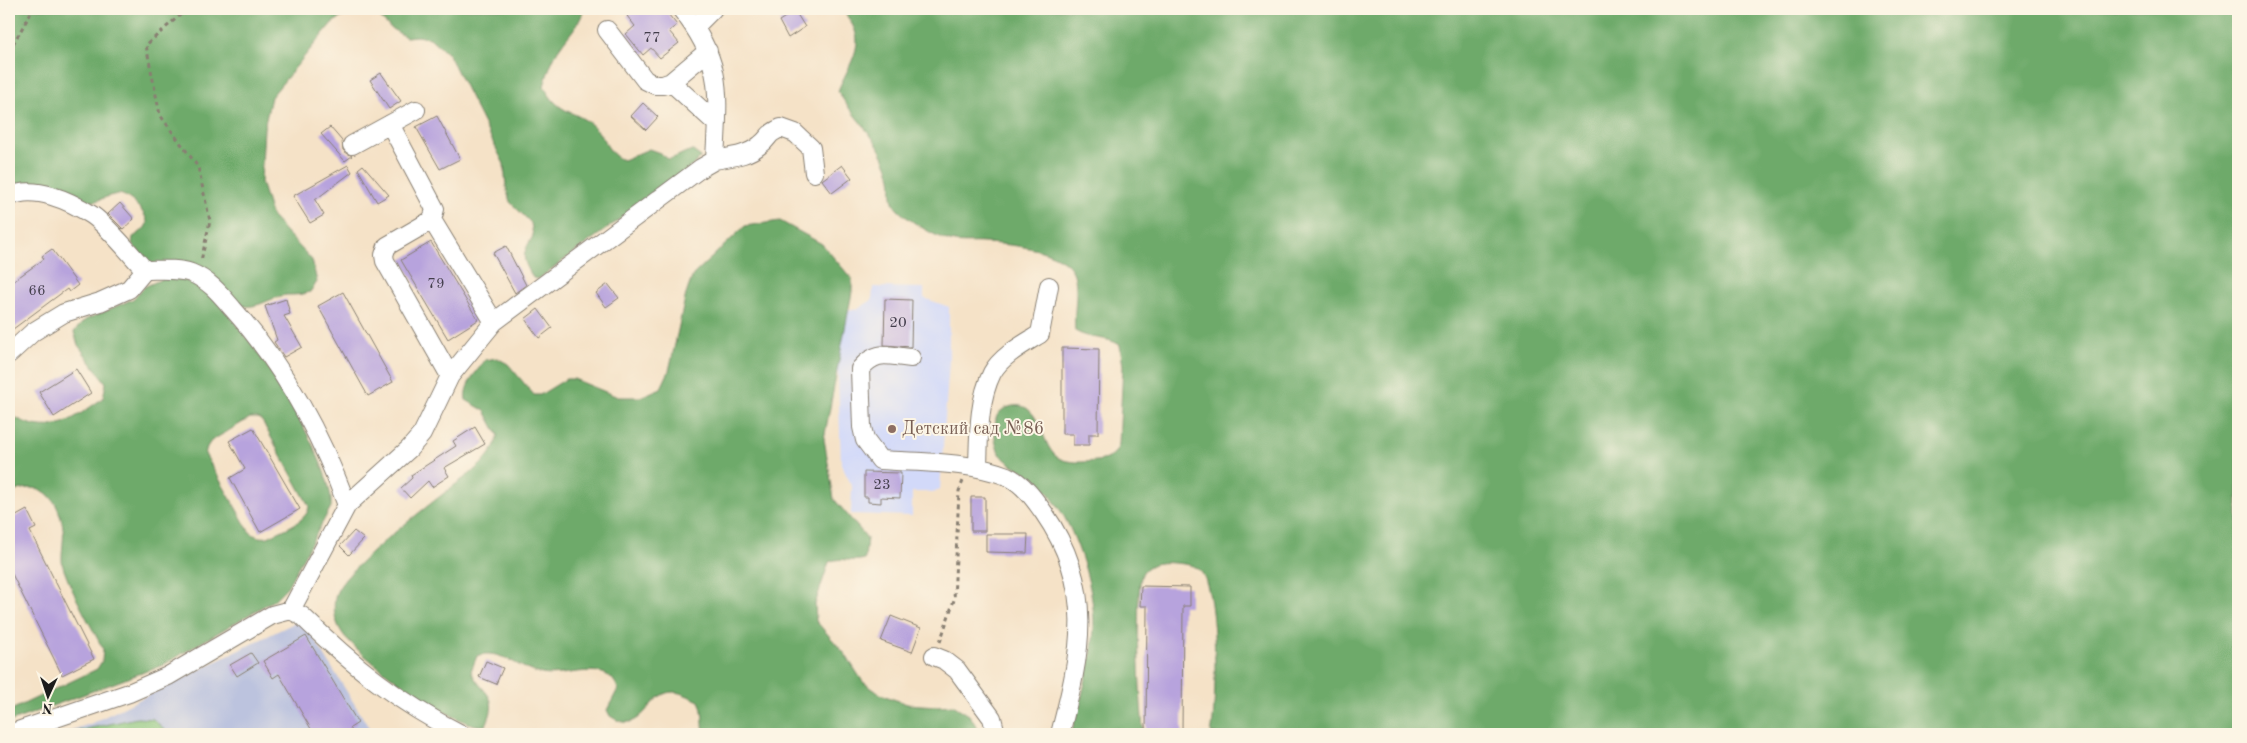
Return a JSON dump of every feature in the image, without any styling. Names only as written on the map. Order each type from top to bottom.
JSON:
[{"type":"street","points":[[681,9],[695,27],[708,51],[718,85],[715,160]]},
{"type":"street","points":[[695,27],[713,9]]},
{"type":"street","points":[[607,30],[645,80],[654,85],[671,82],[708,51]]},
{"type":"street","points":[[671,82],[716,124]]},
{"type":"street","points":[[352,145],[416,110]]},
{"type":"street","points":[[390,124],[435,209],[432,220],[386,246],[385,261],[450,376]]},
{"type":"street","points":[[291,610],[347,505],[409,449],[422,434],[450,376],[494,322],[701,168],[715,160],[748,153],[762,144],[769,133],[781,128],[795,134],[812,148],[814,173]]},
{"type":"street","points":[[9,197],[30,192],[60,198],[93,216],[145,270]]},
{"type":"street","points":[[432,220],[494,322]]},
{"type":"street","points":[[9,354],[33,332],[64,313],[100,302],[129,288],[145,270],[165,269],[190,272],[212,285],[248,326],[291,389],[336,475],[347,505]]},
{"type":"street","points":[[978,467],[981,408],[993,372],[1002,361],[1040,334],[1049,286]]},
{"type":"street","points":[[911,358],[875,355],[869,358],[860,369],[864,440],[880,460],[978,467],[1010,477],[1032,495],[1059,535],[1077,584],[1080,627],[1073,684],[1060,734]]},
{"type":"street","points":[[9,734],[129,693],[160,679],[272,615],[291,610],[302,616],[367,677],[430,726],[461,734]]},
{"type":"street","points":[[934,656],[944,660],[957,670],[992,718],[996,734]]},
{"type":"path","points":[[9,51],[33,9]]},
{"type":"path","points":[[188,9],[146,45],[160,115],[198,167],[210,221],[198,277]]},
{"type":"path","points":[[934,656],[954,600],[960,491],[964,479],[978,467]]},
{"type":"shaded area","name":"Детский сад №86","points":[[873,287],[924,288],[924,298],[949,307],[949,362],[940,489],[934,492],[912,492],[912,516],[851,514],[852,486],[841,464],[838,374],[833,360],[827,315],[858,309],[872,300]]},
{"type":"shaded area","points":[[302,619],[373,734],[59,734],[90,724]]},
{"type":"green space","points":[[9,9],[584,9],[577,24],[558,51],[551,65],[544,86],[550,96],[562,108],[582,118],[595,128],[618,158],[623,160],[649,149],[660,153],[668,159],[693,151],[701,157],[691,167],[538,279],[533,278],[524,257],[526,248],[533,236],[531,223],[510,202],[506,187],[504,164],[449,55],[430,38],[406,37],[392,29],[376,14],[361,11],[342,17],[332,23],[271,97],[264,128],[261,182],[272,217],[312,260],[317,282],[310,292],[307,293],[280,296],[254,306],[242,306],[215,279],[149,263],[132,244],[133,237],[142,231],[146,225],[146,219],[141,210],[127,197],[118,194],[91,202],[60,188],[42,183],[32,182],[9,185]]},
{"type":"green space","points":[[843,9],[2238,9],[2238,734],[1211,734],[1215,652],[1211,604],[1207,585],[1202,573],[1193,566],[1157,563],[1143,572],[1140,581],[1138,623],[1144,734],[1071,734],[1086,681],[1093,640],[1094,614],[1087,576],[1070,528],[1054,501],[1034,478],[1008,462],[1001,455],[997,447],[995,435],[996,419],[997,415],[1006,408],[1018,406],[1026,408],[1033,414],[1051,451],[1057,457],[1066,461],[1076,462],[1097,461],[1108,458],[1114,454],[1119,444],[1123,366],[1120,345],[1109,340],[1086,336],[1075,331],[1076,288],[1074,274],[1068,265],[1059,258],[1048,253],[1020,246],[950,241],[923,228],[898,210],[893,203],[892,182],[883,156],[838,91],[854,55],[857,41],[854,27]]},
{"type":"green space","points":[[780,221],[822,244],[852,279],[852,292],[824,439],[834,499],[867,538],[865,559],[834,560],[829,562],[815,604],[816,621],[845,654],[863,682],[880,694],[907,704],[953,705],[969,715],[980,734],[705,734],[699,701],[676,692],[664,694],[638,719],[630,722],[621,722],[610,716],[607,710],[618,689],[613,679],[605,674],[584,671],[551,675],[542,674],[493,654],[477,656],[471,671],[488,695],[492,707],[486,725],[479,726],[452,716],[419,696],[379,667],[347,639],[338,625],[334,610],[336,594],[342,583],[388,538],[480,465],[495,444],[498,435],[485,411],[466,400],[469,384],[485,360],[497,358],[508,364],[534,395],[540,395],[566,379],[574,379],[618,397],[640,397],[661,388],[669,371],[686,294],[693,275],[745,226]]},
{"type":"green space","points":[[164,278],[184,280],[203,289],[220,304],[262,358],[303,425],[328,486],[331,507],[287,587],[274,600],[163,665],[9,722],[9,711],[97,669],[102,661],[103,649],[77,600],[64,570],[62,560],[63,528],[57,507],[46,493],[39,489],[30,488],[9,494],[9,414],[36,425],[48,426],[69,420],[103,398],[106,383],[78,345],[74,332],[85,320],[133,299],[144,287]],"holes":[[[250,418],[258,418],[262,421],[309,506],[304,517],[299,521],[268,537],[256,536],[249,531],[205,454],[211,441]]]},
{"type":"green space","points":[[137,718],[153,719],[165,730],[164,734],[64,734]]},
{"type":"building","points":[[636,9],[664,9],[677,25],[669,31],[679,43],[660,58],[651,48],[643,55],[626,34],[635,26],[627,16]]},
{"type":"building","points":[[795,11],[805,27],[788,38],[779,21]]},
{"type":"building","points":[[381,73],[401,101],[389,109],[370,80]]},
{"type":"building","points":[[643,103],[658,117],[646,130],[631,116]]},
{"type":"building","points":[[437,116],[460,159],[440,169],[416,127]]},
{"type":"building","points":[[330,127],[342,141],[343,150],[352,156],[345,161],[321,134]]},
{"type":"building","points":[[348,165],[352,172],[315,200],[324,215],[310,223],[293,196]]},
{"type":"building","points":[[363,165],[389,195],[377,202],[358,169]]},
{"type":"building","points":[[842,165],[852,178],[832,193],[822,180]]},
{"type":"building","points":[[120,203],[134,219],[123,229],[108,214]]},
{"type":"building","points":[[431,242],[478,320],[448,339],[401,260]]},
{"type":"building","points":[[506,246],[526,285],[515,293],[493,253]]},
{"type":"building","points":[[52,249],[78,285],[69,292],[67,289],[9,332],[9,284],[44,259],[42,256]]},
{"type":"building","points":[[608,284],[619,298],[606,307],[596,293]]},
{"type":"building","points":[[343,292],[393,382],[368,396],[318,306]]},
{"type":"building","points":[[286,299],[290,314],[284,316],[302,347],[284,357],[274,342],[277,340],[265,306]]},
{"type":"building","points":[[885,299],[912,300],[911,347],[884,345]]},
{"type":"building","points":[[538,309],[552,328],[539,338],[525,319]]},
{"type":"building","points":[[1062,348],[1099,349],[1098,434],[1089,434],[1089,445],[1073,445],[1073,434],[1062,434]]},
{"type":"building","points":[[76,369],[91,393],[54,417],[39,392]]},
{"type":"building","points":[[475,427],[485,444],[444,468],[449,476],[432,487],[428,481],[410,498],[401,488],[412,478],[411,475],[456,446],[453,441]]},
{"type":"building","points":[[253,428],[300,509],[260,532],[230,478],[245,469],[229,441]]},
{"type":"building","points":[[864,472],[901,473],[900,498],[881,497],[881,503],[868,502],[868,497],[864,497]]},
{"type":"building","points":[[971,497],[985,497],[985,531],[971,531]]},
{"type":"building","points":[[27,510],[36,528],[30,531],[94,659],[62,675],[9,568],[9,520]]},
{"type":"building","points":[[354,531],[364,539],[349,555],[340,546]]},
{"type":"building","points":[[986,534],[1028,534],[1027,553],[986,552]]},
{"type":"building","points":[[1141,586],[1190,587],[1190,606],[1183,606],[1182,734],[1146,734],[1147,606],[1140,606]]},
{"type":"building","points":[[891,616],[921,628],[912,652],[881,641]]},
{"type":"building","points":[[306,636],[358,723],[350,728],[354,734],[314,734],[279,674],[273,678],[263,661]]},
{"type":"building","points":[[251,653],[258,663],[237,676],[230,665]]},
{"type":"building","points":[[486,661],[503,668],[496,684],[479,677]]},
{"type":"place","name":"Детский сад №86","points":[[892,429]]}]
